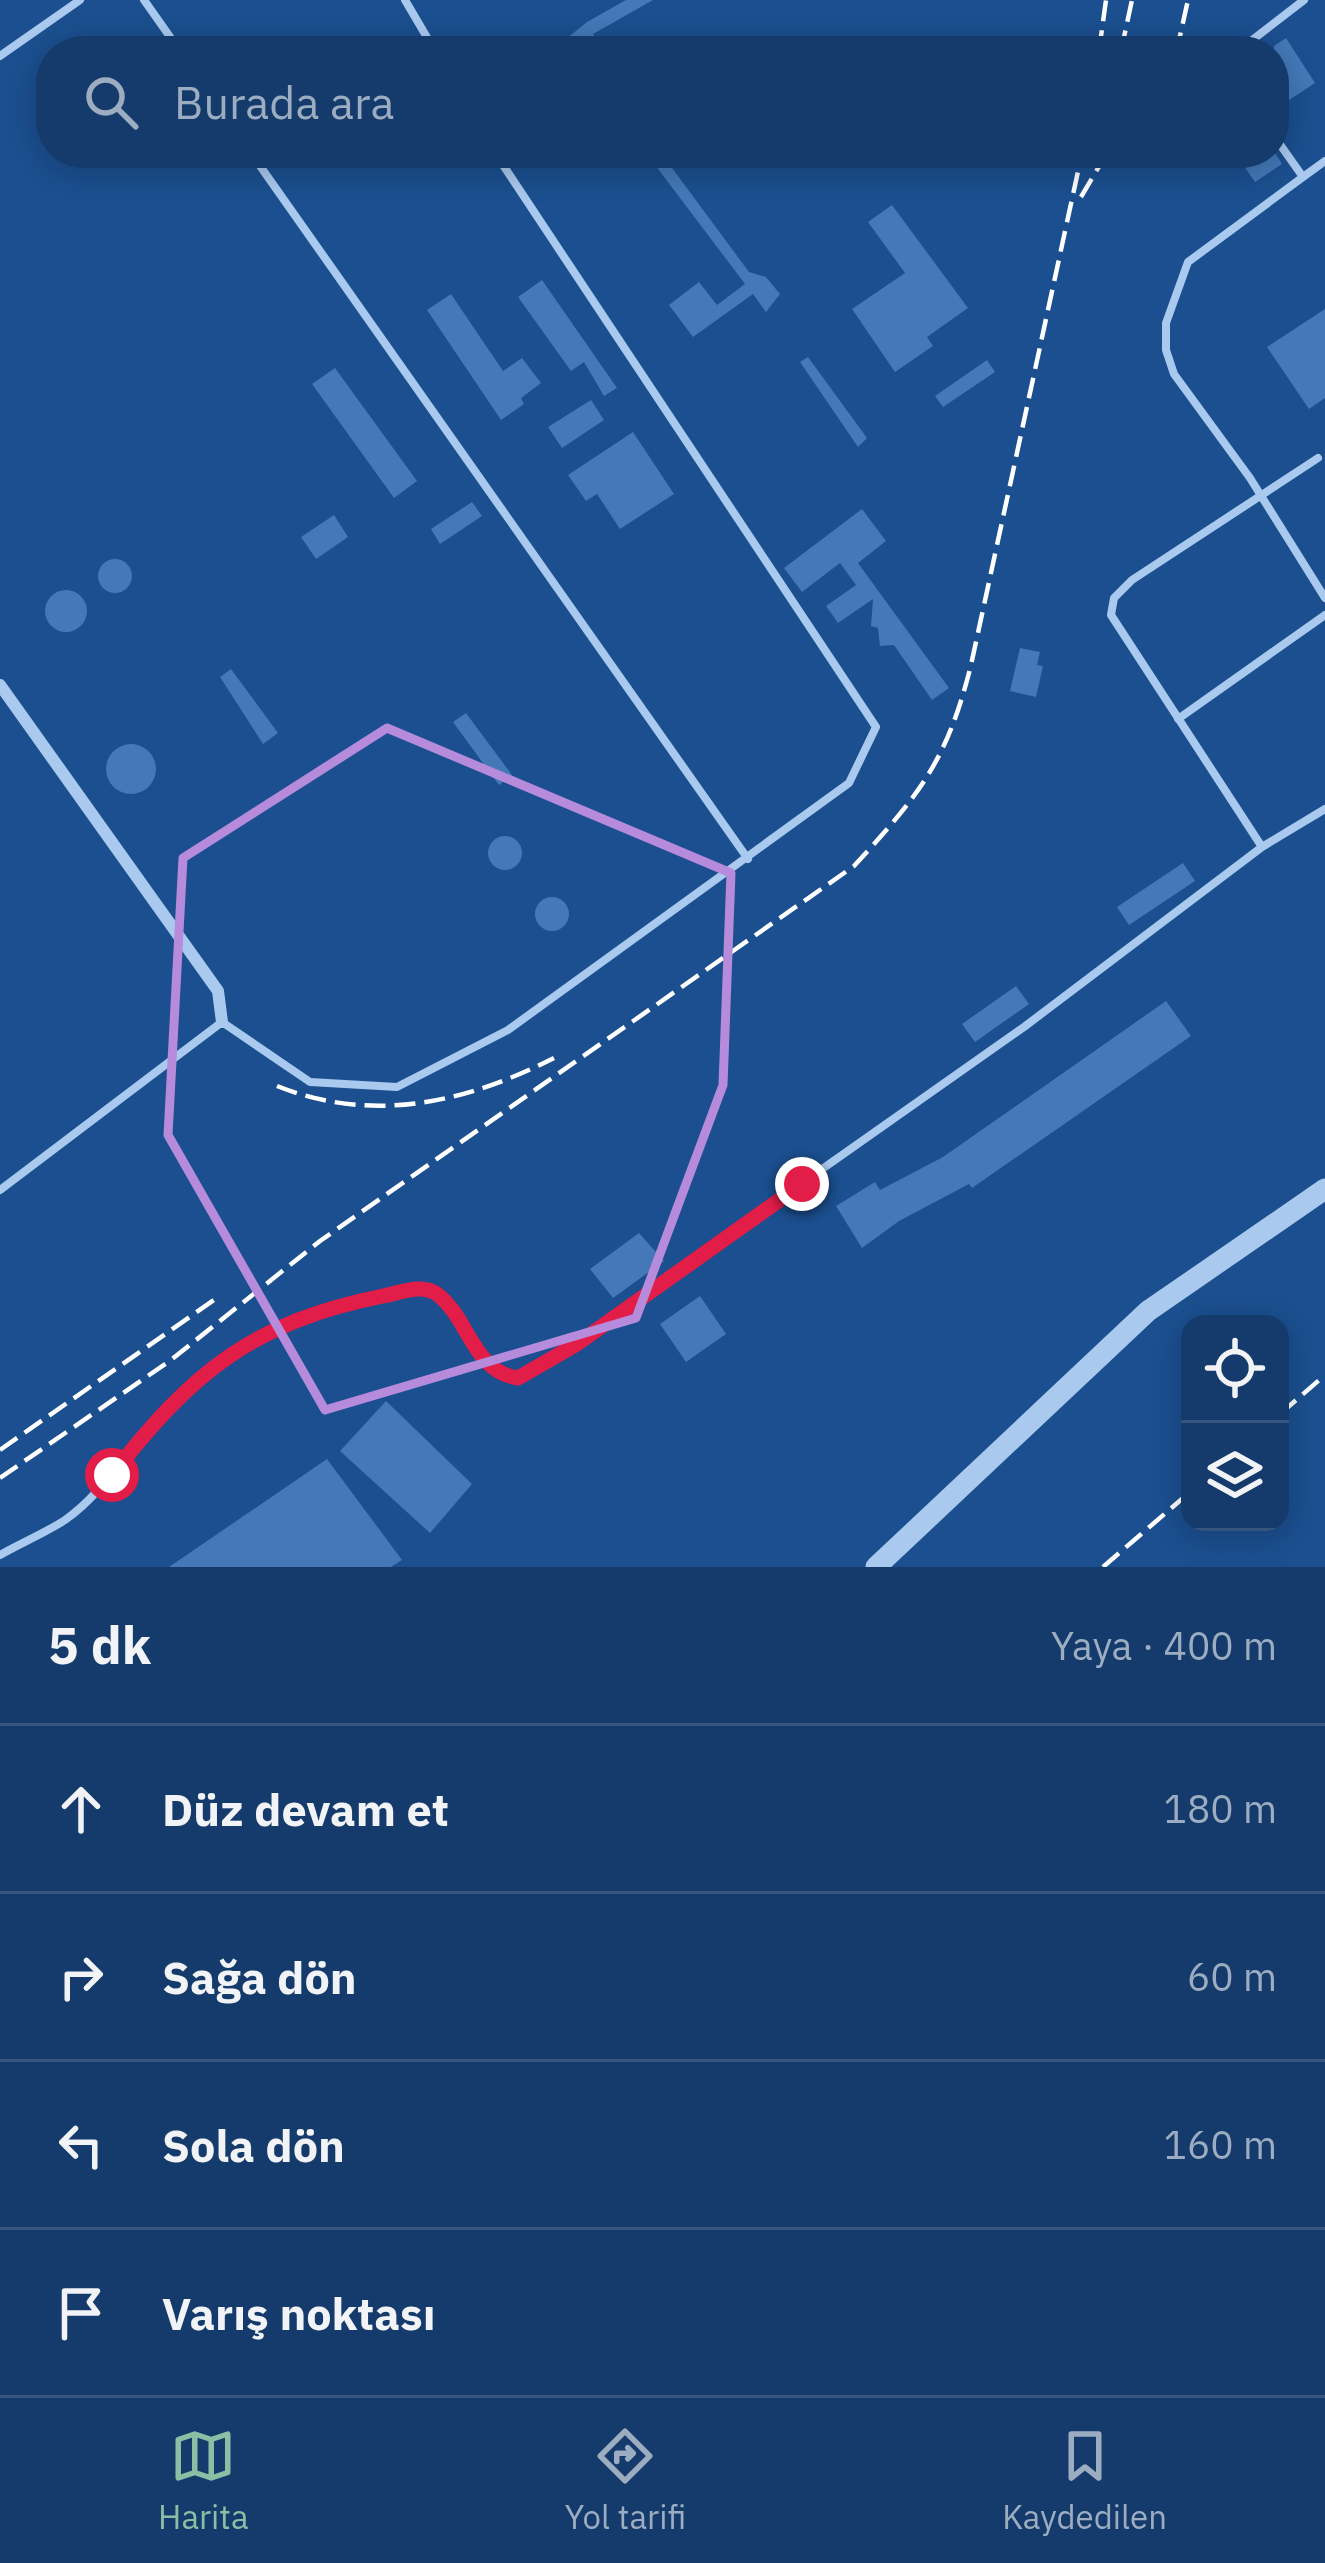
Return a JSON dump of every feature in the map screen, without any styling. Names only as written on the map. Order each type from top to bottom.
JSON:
[{"type":"street","points":[[0,685],[218,991],[222,1022]]},
{"type":"street","points":[[876,1567],[1148,1311],[1325,1190]]},
{"type":"lane","points":[[0,56],[80,0]]},
{"type":"lane","points":[[144,0],[169,36]]},
{"type":"lane","points":[[405,0],[426,36]]},
{"type":"lane","points":[[1257,36],[1304,0]]},
{"type":"lane","points":[[1289,157],[1303,177]]},
{"type":"lane","points":[[1325,161],[1188,262],[1166,322],[1166,350],[1174,374],[1260,494],[1325,598]]},
{"type":"lane","points":[[262,168],[748,859]]},
{"type":"lane","points":[[0,1190],[222,1022],[310,1082],[397,1087],[508,1030],[849,783],[876,727],[505,168]]},
{"type":"lane","points":[[1262,847],[1116,628],[1114,598],[1132,580],[1318,458]]},
{"type":"lane","points":[[1178,719],[1325,615]]},
{"type":"lane","points":[[0,1555],[68,1518],[189,1384],[280,1325],[342,1304],[423,1288],[437,1294],[488,1365],[502,1376],[518,1378],[538,1369],[1024,1027],[1262,847],[1325,809]]},
{"type":"highlighted area","points":[[387,728],[731,873],[723,1085],[636,1318],[325,1410],[168,1135],[183,858]]},
{"type":"building","points":[[626,0],[653,0],[595,36],[570,36]]},
{"type":"building","points":[[1289,43],[1315,83],[1289,100]]},
{"type":"building","points":[[657,168],[672,168],[749,272],[766,277],[780,294],[766,312],[753,294],[693,337],[669,305],[699,282],[717,305],[745,284]]},
{"type":"building","points":[[1245,168],[1276,168],[1255,182]]},
{"type":"building","points":[[892,205],[968,308],[927,337],[933,346],[895,372],[852,309],[905,273],[868,222]]},
{"type":"building","points":[[542,280],[617,388],[604,396],[584,362],[571,371],[518,297]]},
{"type":"building","points":[[451,294],[503,371],[522,358],[541,383],[521,398],[524,404],[501,420],[427,310]]},
{"type":"building","points":[[1325,309],[1325,398],[1309,409],[1267,347]]},
{"type":"building","points":[[808,357],[867,438],[858,447],[800,362]]},
{"type":"building","points":[[987,360],[995,372],[943,407],[935,396]]},
{"type":"building","points":[[335,368],[417,481],[394,498],[312,384]]},
{"type":"building","points":[[591,400],[604,420],[562,448],[548,427]]},
{"type":"building","points":[[633,432],[674,494],[620,529],[597,494],[586,501],[568,475]]},
{"type":"building","points":[[472,502],[482,516],[440,544],[431,529]]},
{"type":"building","points":[[862,509],[886,541],[858,563],[949,688],[932,700],[894,645],[880,646],[878,628],[871,626],[873,599],[838,623],[826,606],[856,585],[840,563],[802,592],[784,568]]},
{"type":"building","points":[[334,515],[348,537],[316,559],[301,537]]},
{"type":"building","points":[[115,559],[127,564],[132,576],[127,588],[115,593],[103,588],[98,576],[103,564]]},
{"type":"building","points":[[66,590],[81,596],[87,611],[81,626],[66,632],[51,626],[45,611],[51,596]]},
{"type":"building","points":[[1020,648],[1040,652],[1037,665],[1043,666],[1036,697],[1010,691]]},
{"type":"building","points":[[231,669],[278,733],[263,744],[220,677]]},
{"type":"building","points":[[466,713],[512,775],[499,785],[453,722]]},
{"type":"building","points":[[131,744],[148,752],[156,769],[148,786],[131,794],[114,786],[106,769],[114,752]]},
{"type":"building","points":[[505,836],[517,841],[522,853],[517,865],[505,870],[493,865],[488,853],[493,841]]},
{"type":"building","points":[[1183,863],[1195,881],[1129,925],[1117,907]]},
{"type":"building","points":[[552,897],[564,902],[569,914],[564,926],[552,931],[540,926],[535,914],[540,902]]},
{"type":"building","points":[[1016,986],[1029,1004],[975,1042],[962,1024]]},
{"type":"building","points":[[1166,1001],[1191,1036],[972,1188],[969,1184],[899,1221],[862,1248],[836,1206],[875,1182],[880,1190],[943,1157]]},
{"type":"building","points":[[639,1233],[664,1261],[613,1298],[590,1269]]},
{"type":"building","points":[[700,1296],[726,1334],[686,1362],[660,1324]]},
{"type":"building","points":[[386,1401],[472,1484],[430,1533],[340,1451]]},
{"type":"building","points":[[327,1459],[402,1560],[391,1567],[169,1567]]},
{"type":"railway","points":[[1101,36],[1106,0]]},
{"type":"railway","points":[[1124,36],[1132,0]]},
{"type":"railway","points":[[1180,36],[1188,0]]},
{"type":"railway","points":[[0,1478],[171,1360],[320,1241],[854,866],[897,818],[941,752],[962,698],[1079,168]]},
{"type":"railway","points":[[1081,197],[1098,168]]},
{"type":"railway","points":[[277,1086],[348,1104],[418,1103],[487,1087],[554,1058]]},
{"type":"railway","points":[[0,1450],[221,1295]]},
{"type":"railway","points":[[1289,1406],[1325,1375]]},
{"type":"railway","points":[[1103,1567],[1181,1500]]},
{"type":"route","points":[[112,1475],[189,1384],[280,1325],[342,1304],[423,1288],[437,1294],[488,1365],[502,1376],[518,1378],[577,1344],[802,1184]]}]
